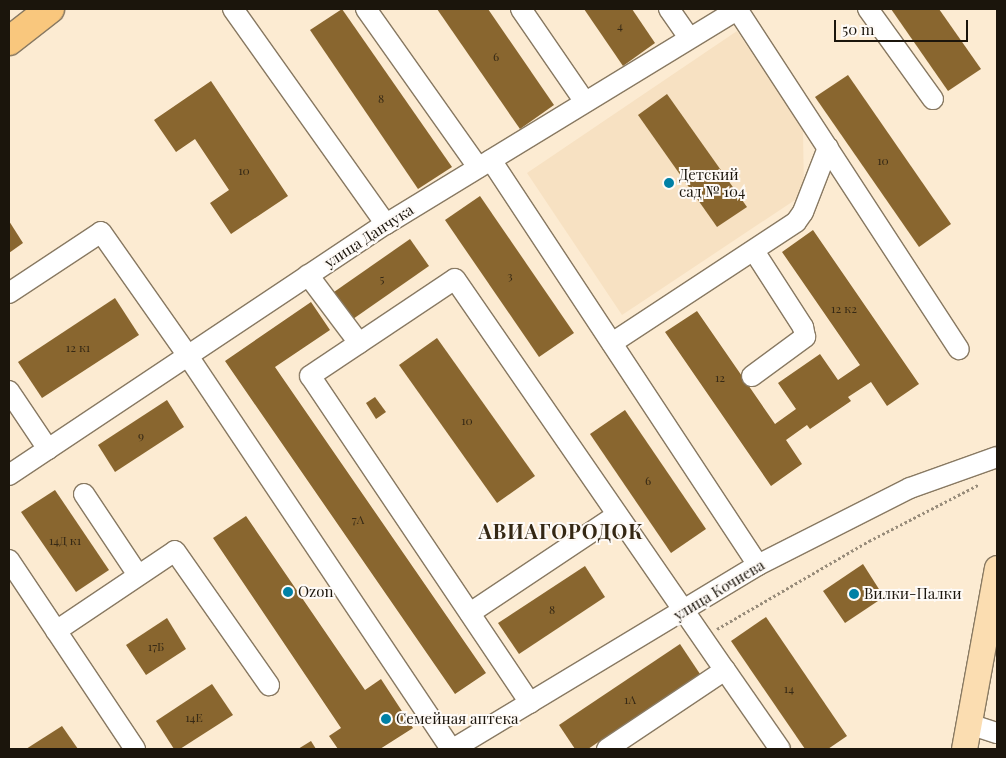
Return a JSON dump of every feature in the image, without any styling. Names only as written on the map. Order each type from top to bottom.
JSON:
[{"type":"highway","points":[[9,41],[50,9]]},
{"type":"main road","points":[[964,749],[997,568]]},
{"type":"street","points":[[233,9],[386,224]]},
{"type":"street","points":[[366,9],[484,163],[612,344],[758,566]]},
{"type":"street","points":[[522,9],[585,102]]},
{"type":"street","points":[[669,9],[689,38]]},
{"type":"street","points":[[737,9],[960,349]]},
{"type":"street","name":"улица Данчука","points":[[9,476],[386,224],[737,9]]},
{"type":"street","points":[[868,9],[932,99]]},
{"type":"street","points":[[612,344],[788,229],[800,217],[828,148]]},
{"type":"street","points":[[9,293],[101,232],[188,356],[452,749]]},
{"type":"street","points":[[752,376],[805,337],[803,327],[754,252]]},
{"type":"street","points":[[308,275],[359,343]]},
{"type":"street","points":[[530,703],[310,376],[455,279],[683,611],[704,636],[725,670],[780,749]]},
{"type":"street","points":[[9,391],[48,449]]},
{"type":"street","name":"улица Кочнева","points":[[452,749],[758,566],[910,488],[997,457]]},
{"type":"street","points":[[84,494],[138,575]]},
{"type":"street","points":[[470,613],[617,515]]},
{"type":"street","points":[[56,631],[175,551],[269,686]]},
{"type":"street","points":[[9,560],[135,749]]},
{"type":"street","points":[[607,749],[725,670]]},
{"type":"street","points":[[969,724],[997,733]]},
{"type":"path","points":[[704,636],[869,541],[983,483]]},
{"type":"shaded area","name":"Детский сад № 104","points":[[737,31],[803,129],[804,194],[622,315],[527,173]]},
{"type":"building","points":[[342,9],[452,167],[418,189],[310,30]]},
{"type":"building","points":[[437,9],[488,9],[554,105],[520,129]]},
{"type":"building","points":[[584,9],[632,9],[655,43],[623,66]]},
{"type":"building","points":[[891,9],[939,9],[981,69],[948,91]]},
{"type":"building","points":[[848,75],[951,224],[919,247],[815,97]]},
{"type":"building","points":[[211,81],[288,196],[231,234],[210,203],[229,190],[195,139],[176,152],[154,120]]},
{"type":"building","points":[[667,94],[747,207],[717,227],[638,115]]},
{"type":"building","points":[[480,196],[574,333],[539,357],[445,220]]},
{"type":"building","points":[[9,221],[23,243],[9,253]]},
{"type":"building","points":[[813,230],[919,384],[887,406],[871,382],[848,397],[851,401],[810,429],[807,425],[786,440],[802,464],[771,486],[665,332],[697,311],[775,424],[796,409],[778,383],[820,354],[838,380],[860,365],[782,252]]},
{"type":"building","points":[[410,239],[429,266],[353,319],[334,292]]},
{"type":"building","points":[[115,298],[139,335],[42,398],[18,362]]},
{"type":"building","points":[[311,302],[330,330],[275,367],[486,673],[455,694],[225,361]]},
{"type":"building","points":[[437,338],[535,476],[497,503],[399,365]]},
{"type":"building","points":[[375,397],[386,412],[376,419],[366,403]]},
{"type":"building","points":[[167,400],[184,427],[115,472],[98,445]]},
{"type":"building","points":[[625,410],[706,529],[671,553],[590,434]]},
{"type":"building","points":[[55,490],[109,570],[76,592],[21,512]]},
{"type":"building","points":[[246,516],[365,690],[381,679],[413,728],[380,749],[338,749],[329,736],[341,728],[213,538]]},
{"type":"building","name":"Вилки-Палки","points":[[863,564],[884,597],[845,623],[823,591]]},
{"type":"building","points":[[585,566],[605,597],[519,654],[498,623]]},
{"type":"building","points":[[766,617],[847,736],[828,749],[805,749],[731,641]]},
{"type":"building","points":[[167,618],[186,649],[146,675],[126,645]]},
{"type":"building","points":[[680,644],[700,674],[588,749],[575,749],[559,725]]},
{"type":"building","points":[[212,684],[233,715],[180,749],[174,749],[156,721]]},
{"type":"building","points":[[62,726],[78,749],[26,749]]},
{"type":"building","points":[[311,741],[316,749],[298,749]]},
{"type":"place","name":"Детский сад № 104","points":[[669,183]]},
{"type":"place","name":"Ozon","points":[[288,592]]},
{"type":"place","name":"Вилки-Палки","points":[[854,594]]},
{"type":"place","name":"Семейная аптека","points":[[386,719]]},
{"type":"district","name":"АВИАГОРОДОК","points":[[561,530]]}]
